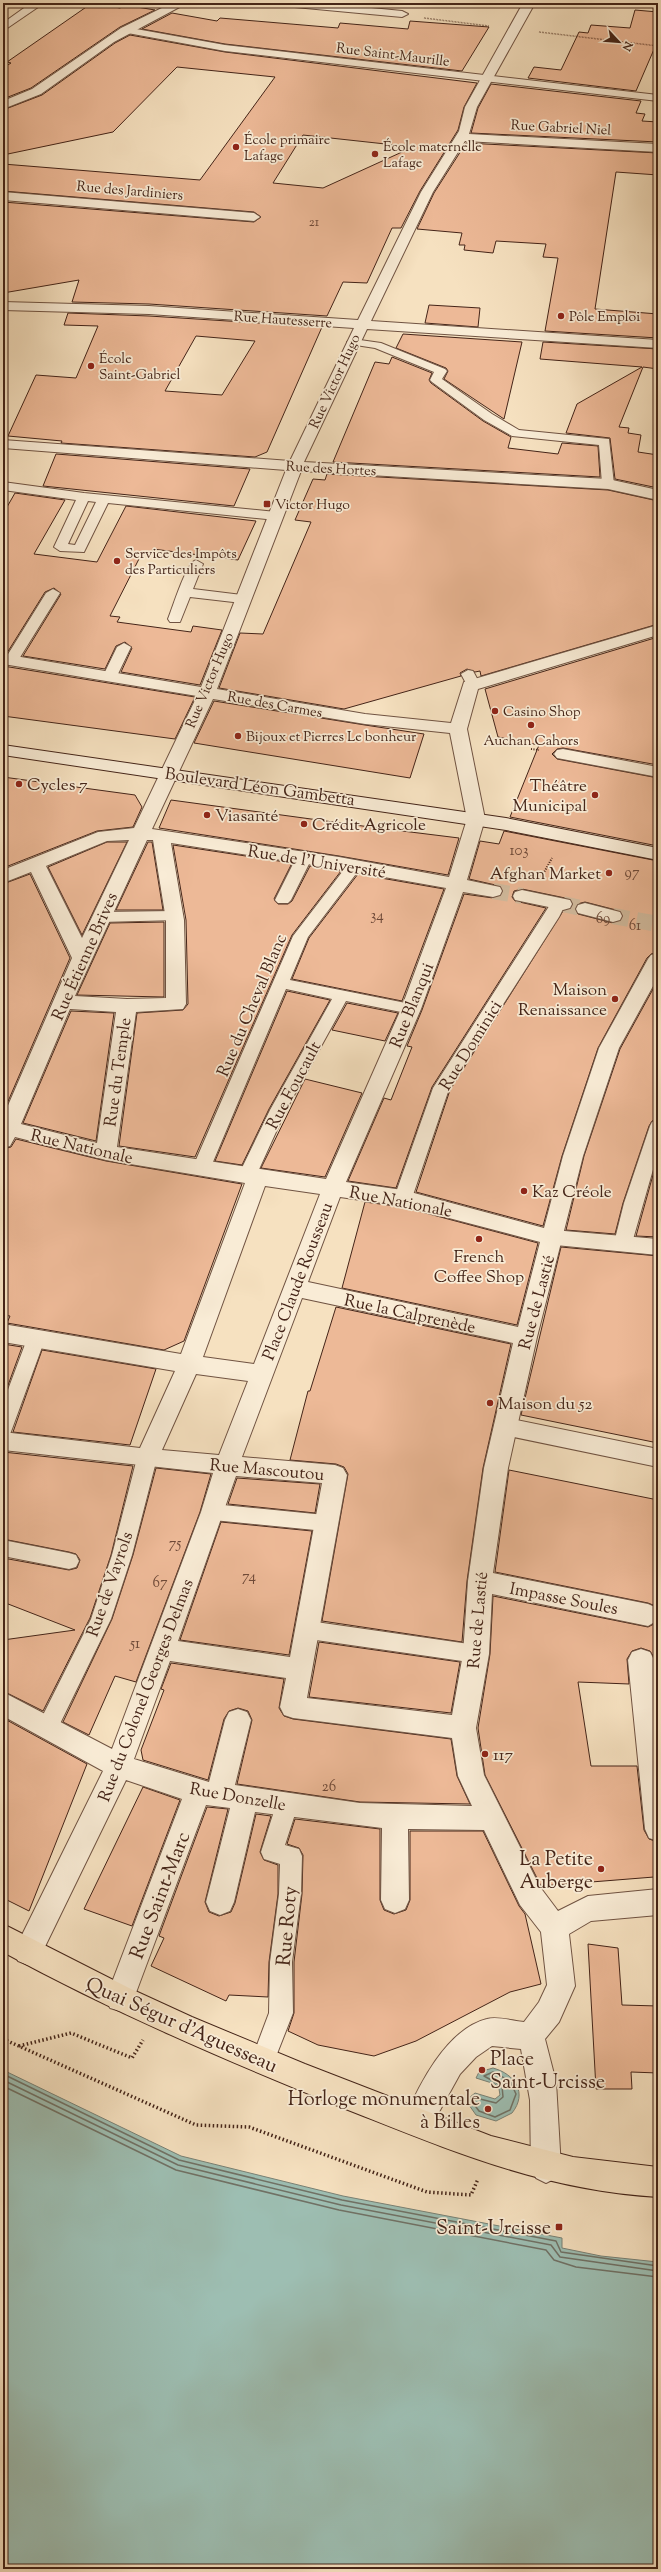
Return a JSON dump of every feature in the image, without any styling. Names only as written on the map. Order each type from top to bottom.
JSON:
[{"type":"main road","name":"Quai Ségur d'Aguesseau","points":[[3,1937],[28,1952],[158,2016],[263,2061],[491,2151],[546,2168],[623,2181],[658,2182]]},
{"type":"street","points":[[3,28],[38,3]]},
{"type":"street","points":[[3,105],[20,101],[44,87],[125,30],[181,3]]},
{"type":"street","points":[[284,3],[402,14]]},
{"type":"street","name":"Rue Victor Hugo","points":[[167,773],[207,693],[242,599],[295,466],[361,324],[427,192],[462,137],[470,120],[471,107],[529,3]]},
{"type":"street","name":"Rue Gabriel Niel","points":[[462,137],[658,148]]},
{"type":"street","name":"Rue des Jardiniers","points":[[3,196],[254,217]]},
{"type":"street","name":"Rue Hautesserre","points":[[3,306],[149,310],[658,344]]},
{"type":"street","name":"Rue des Hortes","points":[[3,444],[295,466],[608,484],[658,495]]},
{"type":"street","points":[[476,819],[458,728],[470,681],[658,630]]},
{"type":"street","name":"Rue des Carmes","points":[[8,659],[366,719],[458,728]]},
{"type":"street","name":"Boulevard Léon Gambetta","points":[[3,750],[476,819],[658,854]]},
{"type":"street","points":[[563,754],[655,772]]},
{"type":"street","name":"Rue Étienne Brives","points":[[5,1132],[82,958],[141,833],[167,773]]},
{"type":"street","name":"Rue Blanqui","points":[[333,1187],[411,1009],[456,886],[476,819]]},
{"type":"street","name":"Rue de l'Université","points":[[3,877],[104,836],[141,833],[354,866],[456,886],[493,891]]},
{"type":"street","points":[[127,1006],[176,1004],[174,916],[161,836]]},
{"type":"street","points":[[36,864],[82,958]]},
{"type":"street","points":[[522,896],[560,903]]},
{"type":"street","points":[[585,909],[613,916]]},
{"type":"street","name":"Rue de Lastié","points":[[554,1927],[530,1896],[471,1776],[462,1728],[476,1654],[480,1581],[496,1468],[507,1427],[526,1337],[553,1238],[573,1156],[609,1048],[658,960]]},
{"type":"street","name":"Rue du Temple","points":[[63,1002],[127,1006],[106,1153]]},
{"type":"street","name":"Rue Nationale","points":[[5,1132],[106,1153],[201,1169],[404,1198],[553,1238],[658,1247]]},
{"type":"street","points":[[147,1458],[178,1363],[252,1177]]},
{"type":"street","name":"Place Claude Rousseau","points":[[227,1466],[333,1187]]},
{"type":"street","name":"Rue la Calprenède","points":[[295,1288],[526,1337]]},
{"type":"street","name":"Place Claude Rousseau","points":[[3,1333],[178,1363],[262,1374]]},
{"type":"street","points":[[507,1427],[658,1458]]},
{"type":"street","name":"Rue Mascoutou","points":[[3,1441],[147,1458],[335,1475],[325,1523],[309,1630],[293,1707],[462,1728]]},
{"type":"street","name":"Rue du Colonel Georges Delmas","points":[[28,1952],[119,1766],[213,1512],[227,1466]]},
{"type":"street","name":"Impasse Soules","points":[[480,1581],[648,1615]]},
{"type":"street","points":[[162,1648],[300,1669]]},
{"type":"street","points":[[642,1660],[658,1829]]},
{"type":"street","name":"Rue Donzelle","points":[[3,1703],[119,1766],[209,1794],[245,1800],[395,1817],[491,1818]]},
{"type":"street","name":"Rue Saint-Marc","points":[[120,1998],[209,1794],[238,1720]]},
{"type":"street","points":[[220,1902],[245,1800]]},
{"type":"street","points":[[395,1817],[395,1900]]},
{"type":"street","points":[[530,2036],[549,2012],[561,1986],[554,1927],[588,1909],[658,1902]]},
{"type":"street","points":[[418,2122],[430,2097],[450,2064],[466,2047],[488,2032],[530,2036]]},
{"type":"street","points":[[530,2036],[538,2050],[541,2072],[546,2168]]},
{"type":"lane","name":"Rue Saint-Maurille","points":[[125,30],[225,48],[486,80],[658,98]]},
{"type":"lane","points":[[353,342],[377,345],[441,371],[436,380],[488,417],[516,433],[605,442],[608,484]]},
{"type":"lane","points":[[3,486],[84,497],[276,516]]},
{"type":"lane","points":[[84,497],[60,547],[79,549],[104,499]]},
{"type":"lane","points":[[175,618],[196,564]]},
{"type":"lane","points":[[184,592],[242,599]]},
{"type":"lane","points":[[8,659],[53,593]]},
{"type":"lane","points":[[110,676],[124,647]]},
{"type":"lane","points":[[283,900],[304,858]]},
{"type":"lane","name":"Rue du Cheval Blanc","points":[[201,1169],[301,936],[354,866]]},
{"type":"lane","name":"Rue Dominici","points":[[404,1198],[441,1088],[560,903]]},
{"type":"lane","points":[[101,917],[174,916]]},
{"type":"lane","points":[[281,983],[411,1009]]},
{"type":"lane","name":"Rue Foucault","points":[[252,1177],[278,1110],[342,995]]},
{"type":"lane","points":[[623,1243],[633,1203],[658,1126]]},
{"type":"lane","points":[[3,1429],[36,1339]]},
{"type":"lane","name":"Rue de Vayrols","points":[[48,1727],[101,1619],[122,1555],[147,1458]]},
{"type":"lane","points":[[213,1512],[325,1523]]},
{"type":"lane","points":[[3,1548],[69,1561]]},
{"type":"lane","points":[[309,1630],[476,1654]]},
{"type":"lane","name":"Rue Roty","points":[[263,2061],[281,2013],[281,1962],[290,1894],[291,1856],[272,1852],[287,1805]]},
{"type":"path","points":[[402,14],[489,26]]},
{"type":"path","points":[[532,32],[658,46]]},
{"type":"path","points":[[19,2046],[71,2033],[132,2058],[158,2016]]},
{"type":"path","points":[[3,2039],[196,2125],[249,2127],[427,2192],[470,2195],[491,2151]]},
{"type":"water","points":[[493,2068],[508,2075],[517,2085],[519,2092],[517,2106],[512,2113],[496,2121],[476,2115],[469,2105],[469,2098],[475,2093],[495,2099],[500,2095],[499,2089],[495,2084],[476,2078],[479,2072]]},
{"type":"water","points":[[3,2070],[181,2156],[343,2196],[562,2238],[562,2248],[601,2256],[658,2262],[658,2569],[3,2569]]},
{"type":"building","points":[[92,3],[120,8],[125,5],[155,10],[120,27],[31,88],[3,99],[3,68],[11,63],[7,62]]},
{"type":"building","points":[[635,10],[658,12],[658,40],[636,91],[528,78],[534,67],[561,70],[579,32],[588,33],[591,25],[630,28]]},
{"type":"building","points":[[172,13],[217,21],[220,18],[338,28],[340,23],[408,29],[410,21],[489,27],[462,71],[225,44],[142,29]]},
{"type":"building","points":[[130,35],[225,52],[477,83],[464,107],[458,130],[420,191],[401,228],[392,228],[367,283],[343,282],[327,316],[149,304],[72,302],[79,280],[3,293],[3,202],[254,222],[261,217],[254,212],[3,191],[3,164],[200,180],[275,77],[177,67],[113,132],[3,155],[3,110],[42,95],[115,43]],"holes":[[[303,135],[413,147],[323,188],[273,183]]]},
{"type":"building","points":[[491,84],[641,101],[636,113],[645,114],[642,121],[658,122],[658,142],[471,133],[478,108]]},
{"type":"building","points":[[466,143],[658,153],[658,175],[616,172],[595,309],[658,314],[658,338],[545,331],[558,258],[543,257],[546,244],[496,241],[493,253],[464,250],[465,245],[459,245],[462,233],[417,229],[434,193]]},
{"type":"building","points":[[429,305],[480,308],[478,327],[425,323]]},
{"type":"building","points":[[68,313],[149,316],[322,327],[267,452],[255,457],[61,443],[62,441],[8,436],[36,375],[76,378],[98,326],[64,325]],"holes":[[[196,336],[255,341],[222,395],[165,391]]]},
{"type":"building","points":[[403,334],[522,342],[504,419],[444,379],[448,371],[446,368],[396,348]]},
{"type":"building","points":[[543,342],[658,349],[658,369],[643,367],[619,427],[629,428],[628,433],[641,435],[638,452],[658,455],[658,488],[615,479],[610,438],[566,433],[577,404],[642,367],[540,359]]},
{"type":"building","points":[[392,357],[432,373],[429,380],[431,383],[483,421],[511,437],[508,448],[558,454],[562,443],[598,446],[600,477],[333,462],[375,362],[389,364]]},
{"type":"building","points":[[56,454],[250,469],[234,506],[43,486]]},
{"type":"building","points":[[327,474],[608,490],[658,501],[658,624],[481,676],[480,671],[475,672],[467,669],[460,673],[461,676],[344,709],[219,688],[240,633],[263,634],[311,522],[295,520],[313,479],[325,480]]},
{"type":"building","points":[[15,493],[65,500],[34,554],[97,562],[126,506],[256,521],[238,560],[153,549],[151,554],[142,553],[110,616],[120,617],[117,622],[191,632],[193,626],[222,630],[200,685],[121,672],[132,648],[125,642],[116,646],[105,669],[23,656],[61,594],[54,588],[45,592],[7,653],[3,653],[3,514]]},
{"type":"building","points":[[658,637],[658,765],[563,748],[557,749],[552,754],[557,759],[658,778],[658,846],[510,817],[539,745],[498,737],[485,689]]},
{"type":"building","points":[[3,666],[195,697],[175,739],[3,716]]},
{"type":"building","points":[[214,701],[424,734],[410,778],[194,743]]},
{"type":"building","points":[[3,777],[135,795],[142,807],[133,827],[97,831],[3,868]]},
{"type":"building","points":[[171,800],[459,838],[448,875],[339,856],[159,828]]},
{"type":"building","points":[[504,831],[658,861],[658,952],[651,954],[647,958],[598,1048],[562,1156],[543,1226],[416,1192],[450,1090],[563,911],[571,909],[573,903],[570,899],[522,889],[514,891],[512,897],[515,901],[546,908],[432,1087],[396,1188],[348,1181],[384,1098],[391,1100],[412,1047],[407,1046],[422,1010],[464,894],[493,898],[500,896],[503,892],[500,886],[469,879],[480,841],[499,844]],"holes":[[[585,902],[620,911],[623,917],[620,921],[613,923],[578,914],[575,910],[577,904]]]},
{"type":"building","points":[[107,842],[127,842],[82,935],[48,867]]},
{"type":"building","points":[[148,842],[152,842],[163,910],[116,910]]},
{"type":"building","points":[[173,845],[292,863],[274,899],[278,904],[288,904],[292,901],[310,866],[341,871],[292,935],[195,1157],[119,1146],[137,1013],[183,1010],[188,1004],[186,920]]},
{"type":"building","points":[[30,874],[70,958],[3,1113],[3,884]]},
{"type":"building","points":[[358,874],[444,889],[402,1001],[292,979],[309,938]]},
{"type":"building","points":[[164,922],[164,997],[77,995],[110,923]]},
{"type":"building","points":[[658,980],[658,1119],[652,1121],[649,1126],[623,1203],[615,1234],[566,1230],[584,1156],[620,1049]]},
{"type":"building","points":[[287,991],[330,1000],[269,1109],[242,1165],[215,1161]]},
{"type":"building","points":[[347,1003],[398,1013],[385,1041],[332,1030]]},
{"type":"building","points":[[71,1011],[114,1013],[96,1141],[23,1123]]},
{"type":"building","points":[[305,1079],[362,1093],[325,1177],[261,1168]]},
{"type":"building","points":[[16,1139],[106,1161],[242,1184],[184,1341],[164,1350],[7,1323],[10,1316],[3,1315],[3,1149],[11,1147]]},
{"type":"building","points":[[658,1157],[658,1237],[636,1236]]},
{"type":"building","points":[[365,1202],[403,1207],[538,1243],[517,1325],[342,1288]]},
{"type":"building","points":[[561,1247],[658,1256],[658,1443],[521,1415]]},
{"type":"building","points":[[336,1307],[511,1344],[483,1468],[467,1581],[462,1642],[322,1621],[348,1474],[344,1467],[336,1464],[290,1460],[308,1391],[310,1391]]},
{"type":"building","points":[[3,1344],[22,1347],[3,1399]]},
{"type":"building","points":[[42,1350],[156,1369],[130,1445],[13,1432]]},
{"type":"building","points":[[3,1452],[133,1466],[111,1555],[90,1618],[43,1711],[3,1691],[3,1640],[75,1630],[3,1602],[3,1558],[69,1570],[77,1568],[80,1560],[76,1554],[69,1552],[3,1539]]},
{"type":"building","points":[[156,1468],[211,1474],[200,1512],[136,1682],[115,1676],[89,1735],[63,1722],[112,1619],[133,1555]]},
{"type":"building","points":[[509,1470],[658,1500],[658,1607],[648,1603],[495,1572]]},
{"type":"building","points":[[237,1478],[320,1484],[315,1513],[228,1504]]},
{"type":"building","points":[[221,1522],[312,1531],[289,1655],[180,1640]]},
{"type":"building","points":[[493,1596],[648,1627],[658,1622],[658,1684],[655,1659],[650,1651],[641,1648],[632,1651],[627,1659],[629,1684],[578,1682],[591,1766],[637,1766],[644,1830],[649,1839],[658,1842],[658,1874],[654,1874],[654,1877],[541,1886],[485,1775],[478,1728],[490,1654]]},
{"type":"building","points":[[319,1642],[460,1662],[451,1713],[309,1697]]},
{"type":"building","points":[[171,1663],[284,1679],[279,1708],[284,1716],[293,1719],[451,1739],[457,1776],[470,1804],[360,1802],[237,1784],[252,1720],[248,1711],[238,1708],[229,1711],[224,1719],[208,1780],[143,1760],[141,1750],[164,1690],[161,1689]]},
{"type":"building","points":[[3,1718],[87,1764],[29,1911],[3,1898]]},
{"type":"building","points":[[143,1787],[180,1800],[132,1926],[84,1909]]},
{"type":"building","points":[[207,1807],[228,1809],[205,1902],[209,1912],[219,1916],[231,1912],[235,1903],[256,1814],[271,1816],[260,1852],[264,1860],[278,1865],[278,1894],[269,1962],[268,1997],[229,1995],[226,2001],[151,1966],[164,1938],[159,1936]]},
{"type":"building","points":[[295,1819],[380,1829],[380,1900],[384,1910],[394,1914],[406,1910],[410,1900],[410,1831],[483,1831],[519,1906],[525,1914],[541,1984],[510,1992],[416,2041],[374,2056],[318,2045],[288,2031],[294,2013],[294,1962],[302,1894],[303,1855],[299,1848],[287,1844]]},
{"type":"building","points":[[588,1944],[618,1948],[622,2005],[658,2006],[658,2073],[631,2072],[632,2089],[596,2089]]},
{"type":"tunnel","points":[[493,891],[522,896]]},
{"type":"tunnel","points":[[563,904],[585,909]]},
{"type":"tunnel","points":[[613,916],[658,924]]},
{"type":"place","name":"École primaire Lafage","points":[[236,147]]},
{"type":"place","name":"École maternelle Lafage","points":[[375,154]]},
{"type":"place","name":"Pôle Emploi","points":[[561,316]]},
{"type":"place","name":"École Saint-Gabriel","points":[[91,366]]},
{"type":"place","name":"Victor Hugo","points":[[267,504]]},
{"type":"place","name":"Service des Impôts des Particuliers","points":[[117,561]]},
{"type":"place","name":"Casino Shop","points":[[495,711]]},
{"type":"place","name":"Auchan Cahors","points":[[531,725]]},
{"type":"place","name":"Bijoux et Pierres Le bonheur","points":[[238,736]]},
{"type":"place","name":"Cycles 7","points":[[19,784]]},
{"type":"place","name":"Théâtre Municipal","points":[[595,795]]},
{"type":"place","name":"Viasanté","points":[[207,815]]},
{"type":"place","name":"Crédit Agricole","points":[[304,824]]},
{"type":"place","name":"Afghan Market","points":[[609,873]]},
{"type":"place","name":"Maison Renaissance","points":[[615,999]]},
{"type":"place","name":"Kaz Créole","points":[[524,1191]]},
{"type":"place","name":"French Coffee Shop","points":[[479,1239]]},
{"type":"place","name":"Maison du 52","points":[[490,1403]]},
{"type":"place","name":"117","points":[[485,1754]]},
{"type":"place","name":"La Petite Auberge","points":[[601,1869]]},
{"type":"place","name":"Place Saint-Urcisse","points":[[482,2070]]},
{"type":"place","name":"Horloge monumentale à Billes","points":[[488,2109]]},
{"type":"place","name":"Saint-Urcisse","points":[[559,2227]]}]
